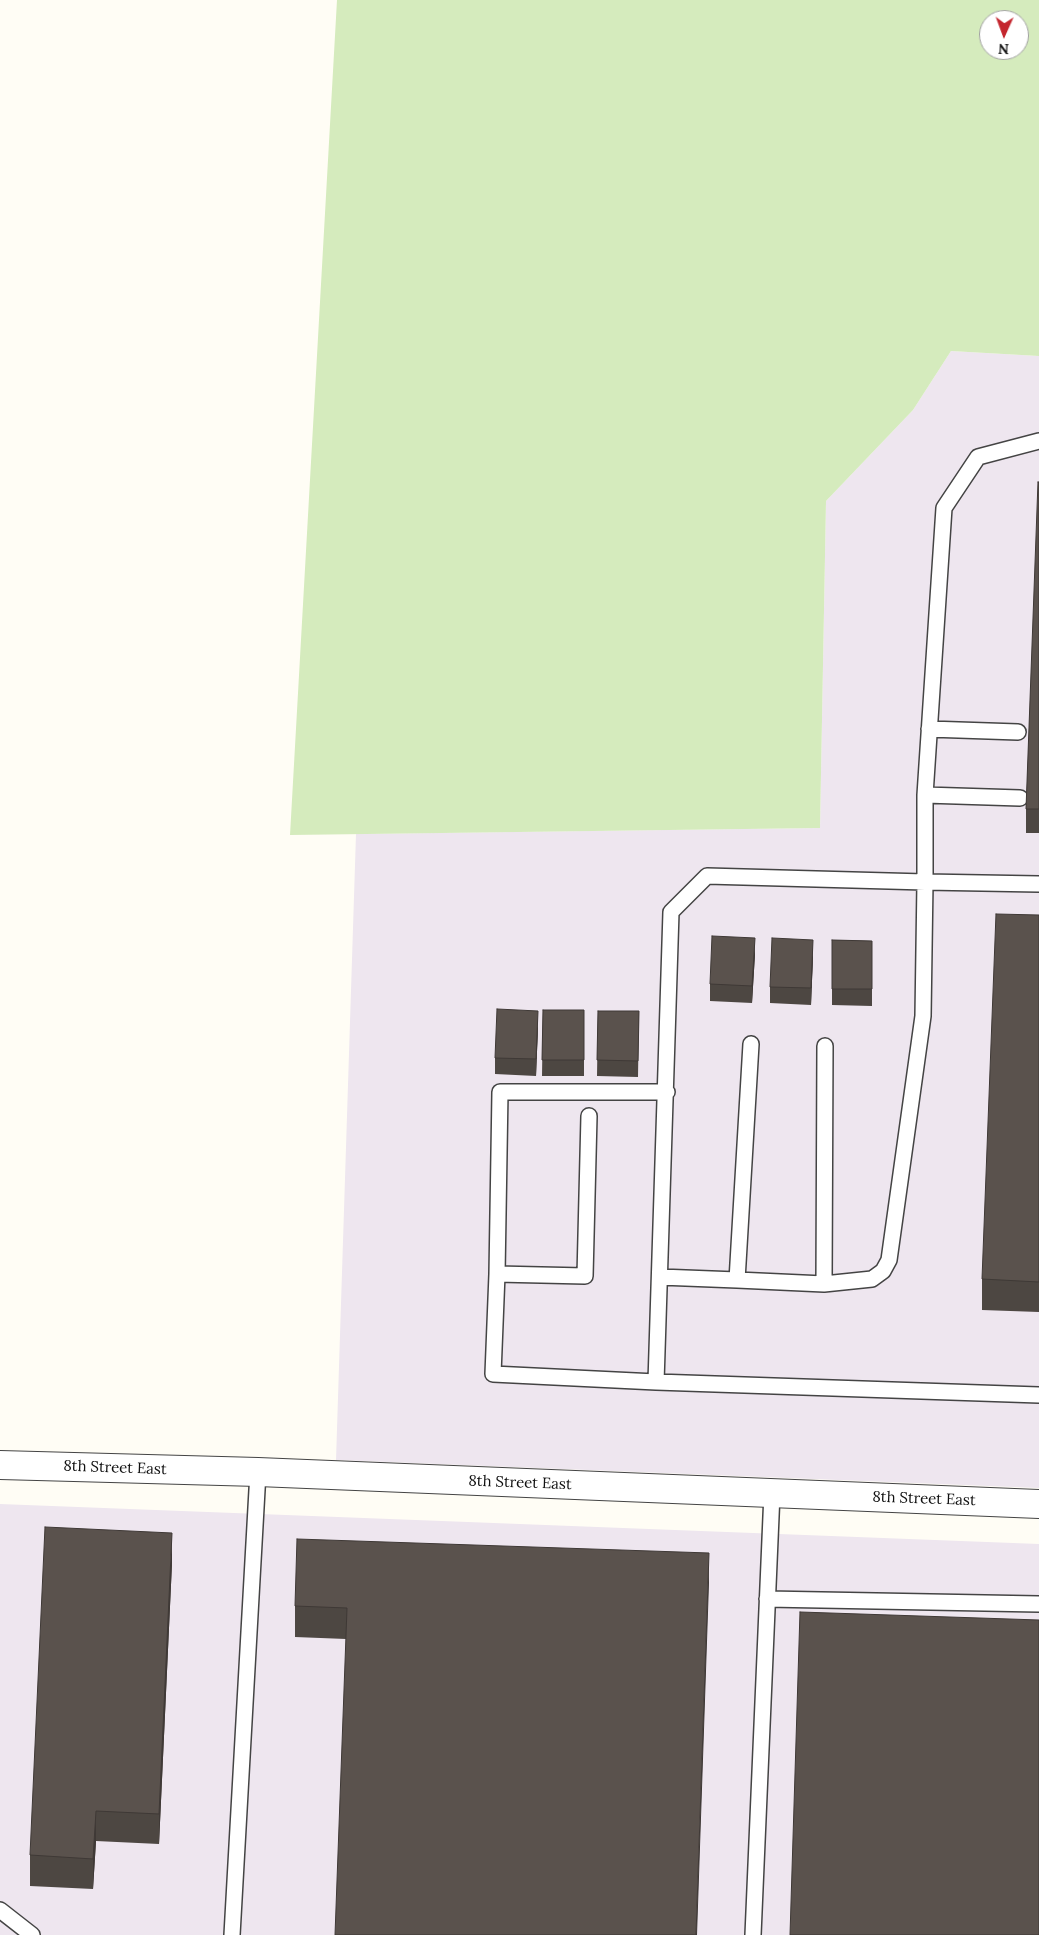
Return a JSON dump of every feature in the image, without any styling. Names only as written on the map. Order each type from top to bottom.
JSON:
[{"type":"street","name":"8th Street East","points":[[0,1465],[258,1472],[1039,1504]]},
{"type":"lane","points":[[660,1277],[824,1284],[872,1279],[883,1271],[888,1260],[923,1016],[925,795],[944,508],[978,458],[1039,441]]},
{"type":"lane","points":[[930,728],[1018,732]]},
{"type":"lane","points":[[925,795],[1020,798]]},
{"type":"lane","points":[[656,1382],[672,912],[707,876],[1039,884]]},
{"type":"lane","points":[[737,1280],[751,1044]]},
{"type":"lane","points":[[824,1284],[825,1046]]},
{"type":"lane","points":[[667,1092],[500,1092],[497,1274],[493,1374],[656,1382],[1039,1395]]},
{"type":"lane","points":[[497,1274],[585,1276],[589,1116]]},
{"type":"lane","points":[[232,1935],[258,1472]]},
{"type":"lane","points":[[753,1935],[772,1493]]},
{"type":"lane","points":[[767,1599],[1039,1604]]},
{"type":"lane","points":[[0,1910],[32,1935]]},
{"type":"shaded area","points":[[951,351],[1039,356],[1039,1488],[336,1460],[356,834],[820,828],[826,501],[913,410]]},
{"type":"shaded area","points":[[0,1504],[1039,1544],[1039,1935],[0,1935]]},
{"type":"green space","points":[[337,0],[1039,0],[1039,356],[951,351],[913,410],[826,501],[820,828],[290,835]]},
{"type":"building","points":[[1038,482],[1039,809],[1026,809]]},
{"type":"building","points":[[996,914],[1039,915],[1039,1282],[982,1279]]},
{"type":"building","points":[[712,936],[755,938],[752,986],[710,984]]},
{"type":"building","points":[[772,938],[813,940],[811,988],[770,987]]},
{"type":"building","points":[[832,940],[872,941],[872,989],[832,989]]},
{"type":"building","points":[[497,1009],[538,1011],[536,1059],[495,1058]]},
{"type":"building","points":[[543,1010],[584,1010],[584,1060],[542,1060]]},
{"type":"building","points":[[598,1011],[639,1011],[638,1061],[597,1060]]},
{"type":"building","points":[[45,1527],[172,1533],[159,1814],[96,1811],[93,1859],[30,1855]]},
{"type":"building","points":[[297,1539],[709,1553],[696,1935],[335,1935],[347,1608],[295,1606]]},
{"type":"building","points":[[800,1612],[1039,1620],[1039,1935],[790,1935]]}]
